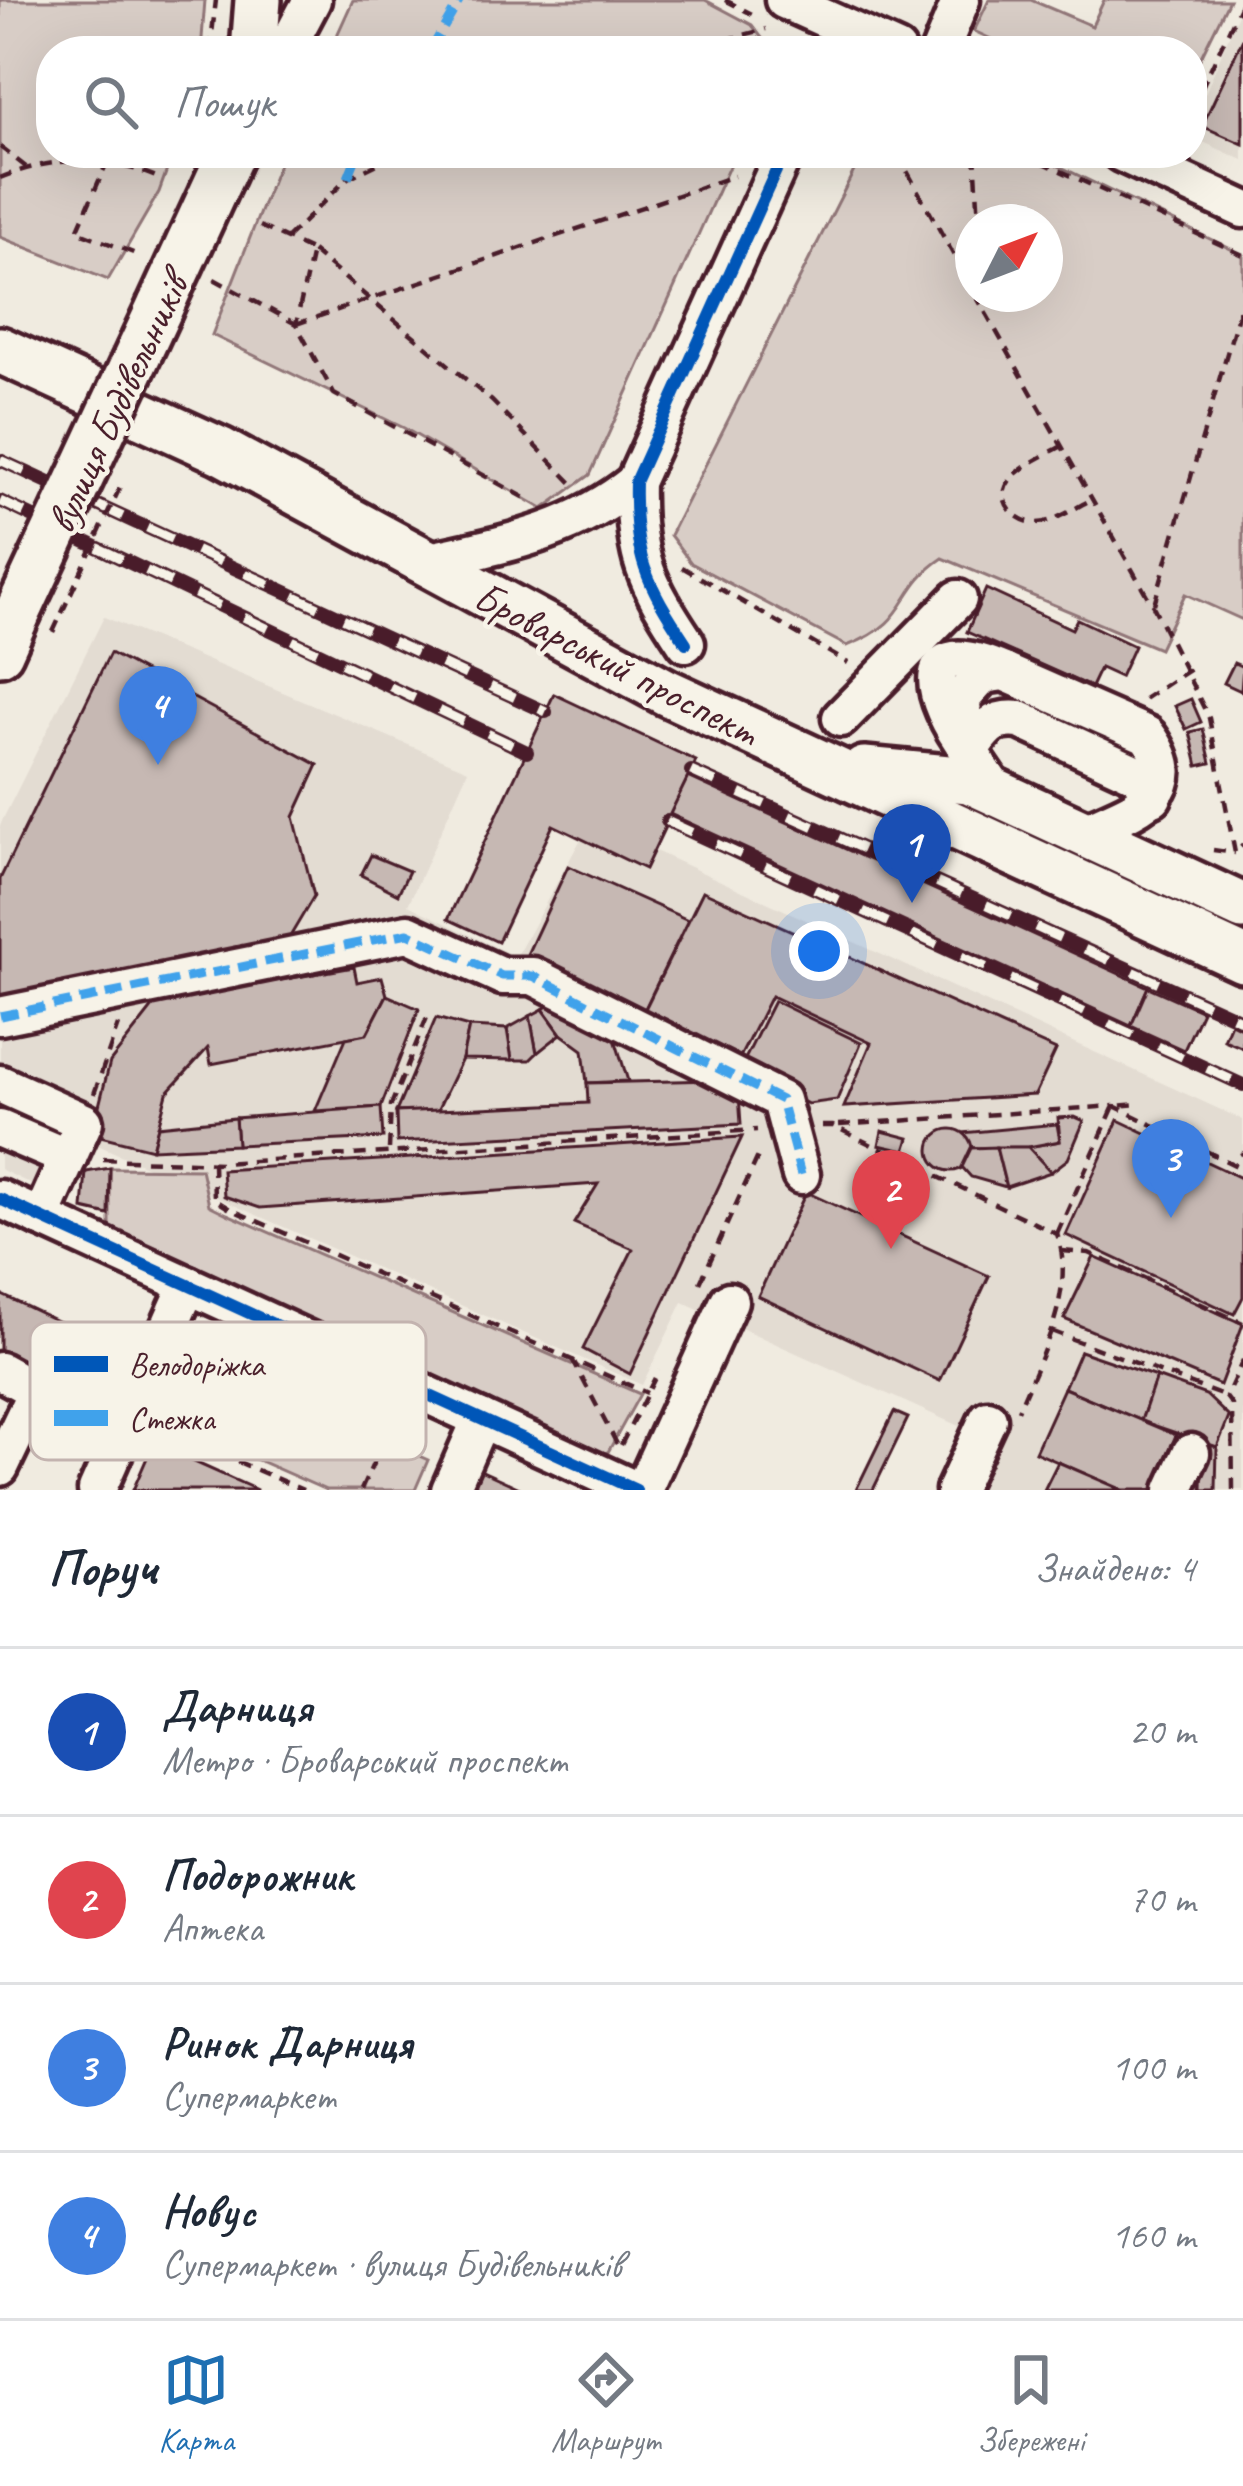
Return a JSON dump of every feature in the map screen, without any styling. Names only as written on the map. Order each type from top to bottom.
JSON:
[{"type":"main road","points":[[255,36],[258,0]]},
{"type":"main road","name":"вулиця Будівельників","points":[[9,633],[224,168]]},
{"type":"main road","name":"Броварський проспект","points":[[0,350],[221,451],[666,692],[1243,959]]},
{"type":"main road","points":[[825,766],[979,775],[1080,834],[1243,908]]},
{"type":"street","points":[[293,36],[312,0]]},
{"type":"street","points":[[946,36],[961,0]]},
{"type":"street","points":[[781,13],[830,36]]},
{"type":"street","points":[[686,643],[646,582],[634,519],[635,482],[777,168]]},
{"type":"street","points":[[1154,168],[1243,209]]},
{"type":"street","points":[[422,563],[539,538],[605,506],[635,482]]},
{"type":"street","points":[[841,718],[958,599]]},
{"type":"street","points":[[979,775],[961,699],[983,675],[1004,672],[1147,735],[1161,754],[1163,777],[1153,796],[1139,810],[1080,834]]},
{"type":"street","points":[[979,775],[987,725],[1000,718],[1020,720],[1139,775],[1153,796]]},
{"type":"street","points":[[0,1016],[407,933],[502,976],[533,976],[781,1100],[801,1174]]},
{"type":"street","points":[[0,1084],[84,1122],[41,1218]]},
{"type":"street","points":[[0,1129],[68,1158]]},
{"type":"street","points":[[0,1199],[269,1322]]},
{"type":"street","points":[[172,1322],[188,1285]]},
{"type":"street","points":[[426,1394],[640,1490],[729,1301]]},
{"type":"street","points":[[0,1372],[30,1387]]},
{"type":"street","points":[[0,1468],[30,1404]]},
{"type":"street","points":[[955,1490],[1003,1415]]},
{"type":"street","points":[[450,1490],[481,1419]]},
{"type":"street","points":[[1174,1490],[1191,1453]]},
{"type":"street","points":[[97,1490],[111,1460]]},
{"type":"path","points":[[212,36],[216,0]]},
{"type":"path","points":[[1207,76],[1243,0]]},
{"type":"path","points":[[722,36],[781,13]]},
{"type":"path","points":[[0,147],[26,167]]},
{"type":"path","points":[[0,178],[36,166]]},
{"type":"path","points":[[105,168],[77,231],[141,256]]},
{"type":"path","points":[[131,168],[156,177]]},
{"type":"path","points":[[286,238],[348,178],[369,168]]},
{"type":"path","points":[[906,168],[955,254]]},
{"type":"path","points":[[976,168],[978,204]]},
{"type":"path","points":[[1054,168],[1243,255]]},
{"type":"path","points":[[296,324],[364,297],[734,176]]},
{"type":"path","points":[[260,226],[311,251],[492,401],[587,498]]},
{"type":"path","points":[[296,324],[311,251]]},
{"type":"path","points":[[214,279],[296,324],[334,394],[538,506]]},
{"type":"path","points":[[1153,605],[1243,298]]},
{"type":"path","points":[[985,312],[1187,670],[1208,718],[1235,854],[1243,845]]},
{"type":"path","points":[[1062,446],[1013,473],[1004,490],[1006,506],[1019,518],[1038,524],[1093,500]]},
{"type":"path","points":[[1164,683],[1187,670]]},
{"type":"path","points":[[84,1122],[131,988]]},
{"type":"path","points":[[389,1149],[391,1106],[428,1015]]},
{"type":"path","points":[[68,1158],[213,1162],[1141,1105]]},
{"type":"path","points":[[1114,1106],[1243,1169]]},
{"type":"path","points":[[1003,1415],[1052,1331],[1065,1260],[1057,1234],[1114,1106]]},
{"type":"path","points":[[833,1126],[1057,1234]]},
{"type":"path","points":[[213,1162],[214,1198],[230,1209],[647,1393]]},
{"type":"path","points":[[1062,1251],[1089,1253],[1243,1323]]},
{"type":"path","points":[[1052,1331],[1226,1397],[1232,1405],[1233,1490]]},
{"type":"path","points":[[572,1359],[620,1449]]},
{"type":"path","points":[[1226,1397],[1243,1360]]},
{"type":"path","points":[[235,1460],[303,1490]]},
{"type":"path","points":[[361,1490],[375,1460]]},
{"type":"shaded area","points":[[0,0],[205,0],[202,36],[36,36],[36,168],[168,168],[159,192],[108,280],[0,237]]},
{"type":"shaded area","points":[[353,0],[705,0],[752,25],[760,36],[337,36]]},
{"type":"shaded area","points":[[989,0],[1031,0],[1092,26],[1104,0],[1229,0],[1207,45],[1207,36],[985,36],[974,31]]},
{"type":"shaded area","points":[[1243,2],[1243,160],[1207,144],[1207,89]]},
{"type":"shaded area","points":[[277,168],[728,168],[590,475],[543,509],[404,428],[212,335]]},
{"type":"shaded area","points":[[855,168],[1063,168],[1243,255],[1243,620],[1185,594],[1159,649],[943,558],[917,582],[894,616],[847,646],[691,563],[670,535]]},
{"type":"shaded area","points":[[104,617],[468,770],[408,905],[516,957],[581,839],[644,868],[653,850],[1243,1120],[1243,1490],[969,1490],[990,1440],[683,1302],[642,1385],[66,1131],[39,1188],[0,1169],[0,825]]},
{"type":"shaded area","points":[[110,1168],[201,1169],[209,1205],[640,1394],[608,1452],[595,1455],[426,1376],[426,1322],[310,1322],[110,1229]]},
{"type":"shaded area","points":[[258,1460],[428,1460],[415,1490],[326,1490]]},
{"type":"building","points":[[1243,38],[1243,144],[1207,128],[1207,115]]},
{"type":"building","points":[[986,589],[1072,629],[1077,619],[1134,646],[1120,677],[1100,668],[1091,687],[967,632]]},
{"type":"building","points":[[110,653],[318,765],[294,817],[314,896],[285,945],[0,1001],[0,879]]},
{"type":"building","points":[[1234,663],[1243,667],[1241,691],[1224,683]]},
{"type":"building","points":[[554,694],[696,761],[645,869],[553,825],[498,942],[448,919]]},
{"type":"building","points":[[1191,699],[1201,722],[1186,729],[1175,706]]},
{"type":"building","points":[[1203,729],[1211,763],[1198,766],[1190,732]]},
{"type":"building","points":[[688,777],[1148,987],[1131,1026],[670,814]]},
{"type":"building","points":[[371,855],[409,871],[398,894],[361,875]]},
{"type":"building","points":[[568,866],[688,920],[640,1019],[523,963]]},
{"type":"building","points":[[703,891],[1056,1050],[1035,1095],[844,1107],[871,1043],[771,996],[736,1065],[640,1019]]},
{"type":"building","points":[[354,967],[357,982],[382,977],[387,995],[367,1034],[211,1064],[208,1048],[167,1093],[152,1149],[92,1134],[110,1062],[157,1002]]},
{"type":"building","points":[[1148,987],[1202,1011],[1184,1050],[1131,1026]]},
{"type":"building","points":[[387,995],[419,1009],[381,1107],[315,1111],[346,1038],[367,1034]]},
{"type":"building","points":[[774,1001],[861,1043],[837,1100],[808,1104],[740,1069]]},
{"type":"building","points":[[554,1002],[615,1039],[628,1081],[587,1083],[583,1050],[561,1034],[543,1009]]},
{"type":"building","points":[[543,1009],[561,1034],[537,1053],[530,1016]]},
{"type":"building","points":[[530,1016],[537,1053],[530,1060],[512,1060],[507,1029]]},
{"type":"building","points":[[436,1018],[469,1027],[462,1059],[437,1111],[396,1112]]},
{"type":"building","points":[[1231,1023],[1243,1029],[1243,1048],[1224,1040]]},
{"type":"building","points":[[469,1027],[507,1029],[512,1060],[462,1059]]},
{"type":"building","points":[[717,1080],[739,1095],[741,1124],[397,1142],[396,1112],[588,1103],[587,1083]]},
{"type":"building","points":[[381,1107],[383,1138],[237,1145],[235,1118]]},
{"type":"building","points":[[235,1118],[237,1145],[152,1149],[158,1126]]},
{"type":"building","points":[[1058,1118],[1084,1121],[1068,1159],[1051,1172],[1028,1147],[1060,1141]]},
{"type":"building","points":[[1118,1120],[1243,1179],[1243,1297],[1234,1314],[1066,1235]]},
{"type":"building","points":[[1057,1124],[1060,1141],[1028,1147],[971,1148],[962,1133]]},
{"type":"building","points":[[951,1129],[966,1135],[972,1150],[966,1165],[951,1171],[936,1165],[930,1150],[936,1135]]},
{"type":"building","points":[[882,1131],[909,1138],[905,1151],[879,1145]]},
{"type":"building","points":[[742,1137],[630,1374],[583,1349],[633,1249],[574,1223],[598,1184],[260,1208],[224,1196],[222,1170]]},
{"type":"building","points":[[996,1147],[1006,1187],[971,1177],[962,1167],[971,1148]]},
{"type":"building","points":[[996,1147],[1028,1147],[1051,1172],[1006,1187]]},
{"type":"building","points":[[110,1168],[109,1215],[83,1209],[86,1172]]},
{"type":"building","points":[[806,1192],[989,1276],[940,1381],[758,1296]]},
{"type":"building","points":[[1094,1257],[1243,1324],[1220,1385],[1064,1319]]},
{"type":"building","points":[[0,1294],[59,1322],[30,1322],[30,1369],[0,1355]]},
{"type":"building","points":[[1080,1351],[1156,1377],[1141,1421],[1064,1388]]},
{"type":"building","points":[[1156,1377],[1206,1395],[1229,1417],[1217,1447],[1141,1421]]},
{"type":"building","points":[[1064,1388],[1176,1435],[1153,1490],[1122,1490],[1035,1452]]},
{"type":"building","points":[[894,1412],[908,1418],[873,1490],[856,1490]]},
{"type":"building","points":[[1203,1443],[1217,1447],[1216,1490],[1202,1490]]},
{"type":"building","points":[[146,1460],[190,1460],[257,1490],[133,1490]]},
{"type":"building","points":[[1058,1462],[1123,1490],[1044,1490]]},
{"type":"building","points":[[478,1469],[524,1490],[468,1490]]},
{"type":"railway","points":[[0,460],[546,712]]},
{"type":"railway","points":[[0,501],[527,752]]},
{"type":"railway","points":[[691,771],[1243,1021]]},
{"type":"railway","points":[[667,821],[1243,1085]]},
{"type":"marked path","points":[[439,36],[460,0]]},
{"type":"marked path","points":[[348,178],[352,168]]},
{"type":"marked path","points":[[0,1016],[408,933],[502,976],[533,976],[781,1100],[801,1175]]},
{"type":"cycle path","points":[[686,643],[645,568],[636,530],[635,482],[777,168]]},
{"type":"cycle path","points":[[0,1199],[269,1322]]},
{"type":"cycle path","points":[[426,1394],[636,1490]]},
{"type":"place","name":"Новус","points":[[158,765]]},
{"type":"place","name":"Дарниця","points":[[912,903]]},
{"type":"place","name":"Ринок Дарниця","points":[[1171,1218]]},
{"type":"place","name":"Подорожник","points":[[891,1249]]}]
